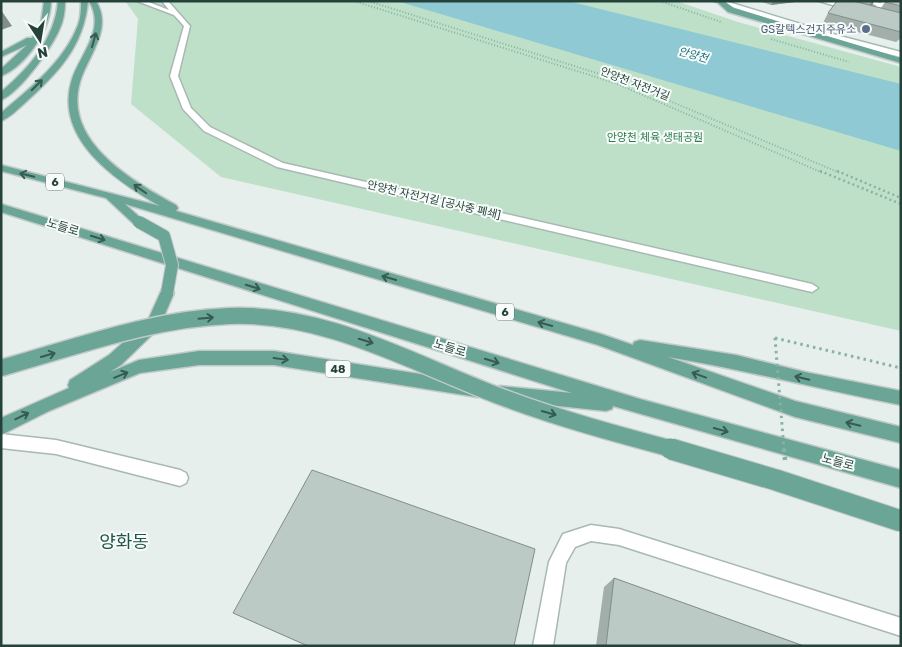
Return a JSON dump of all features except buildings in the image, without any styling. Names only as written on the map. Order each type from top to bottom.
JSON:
[{"type":"main road","points":[[1,73],[24,53],[38,35],[46,19],[48,1]]},
{"type":"main road","points":[[1,97],[35,61],[51,40],[60,20],[62,1]]},
{"type":"main road","points":[[1,118],[40,83],[65,53],[82,24],[85,1]]},
{"type":"main road","points":[[92,1],[97,6],[98,23],[93,46],[77,78],[75,87],[74,104],[78,123],[87,141],[105,164],[139,190],[197,222]]},
{"type":"main road","points":[[822,1],[873,14],[888,5]]},
{"type":"main road","points":[[719,2],[901,58]]},
{"type":"main road","points":[[719,2],[731,10],[763,20],[901,58]]},
{"type":"main road","points":[[735,2],[810,25],[901,48]]},
{"type":"main road","points":[[1,55],[38,35]]},
{"type":"main road","name":"6","points":[[1,168],[108,195],[601,340],[795,409],[901,435]]},
{"type":"main road","points":[[43,406],[115,360],[154,324],[167,293],[172,265],[164,236],[138,222],[108,195]]},
{"type":"main road","name":"노들로","points":[[1,208],[640,407],[901,479]]},
{"type":"main road","points":[[1,368],[117,336],[197,319],[231,316],[276,318],[327,329],[372,342],[456,379],[538,410],[738,468],[901,520]]},
{"type":"main road","points":[[601,340],[736,362],[805,379],[901,398]]},
{"type":"main road","name":"48","points":[[1,427],[43,406],[139,367],[198,358],[274,358],[468,390],[640,407]]},
{"type":"lane","points":[[140,1],[176,14]]},
{"type":"lane","name":"안양천 자전거길 [공사중 폐쇄]","points":[[165,1],[187,26],[174,76],[187,109],[207,129],[280,165],[812,288]]},
{"type":"lane","points":[[866,1],[888,5]]},
{"type":"lane","points":[[1,441],[56,447],[180,478]]},
{"type":"lane","points":[[543,646],[558,562],[569,540],[590,533],[619,537],[901,627]]},
{"type":"path","name":"안양천 자전거길","points":[[354,1],[615,82],[799,163],[901,204]]},
{"type":"path","points":[[368,1],[625,82],[901,198]]},
{"type":"path","points":[[786,467],[775,338],[901,368]]},
{"type":"green space","name":"안양천 체육 생태공원","points":[[125,1],[676,1],[738,22],[901,67],[901,331],[221,177],[131,104],[138,19]]},
{"type":"water","name":"안양천","points":[[397,1],[568,1],[901,84],[901,151]]},
{"type":"place","name":"GS칼텍스건지주유소","points":[[866,29]]},
{"type":"district","name":"양화동","points":[[124,542]]}]
